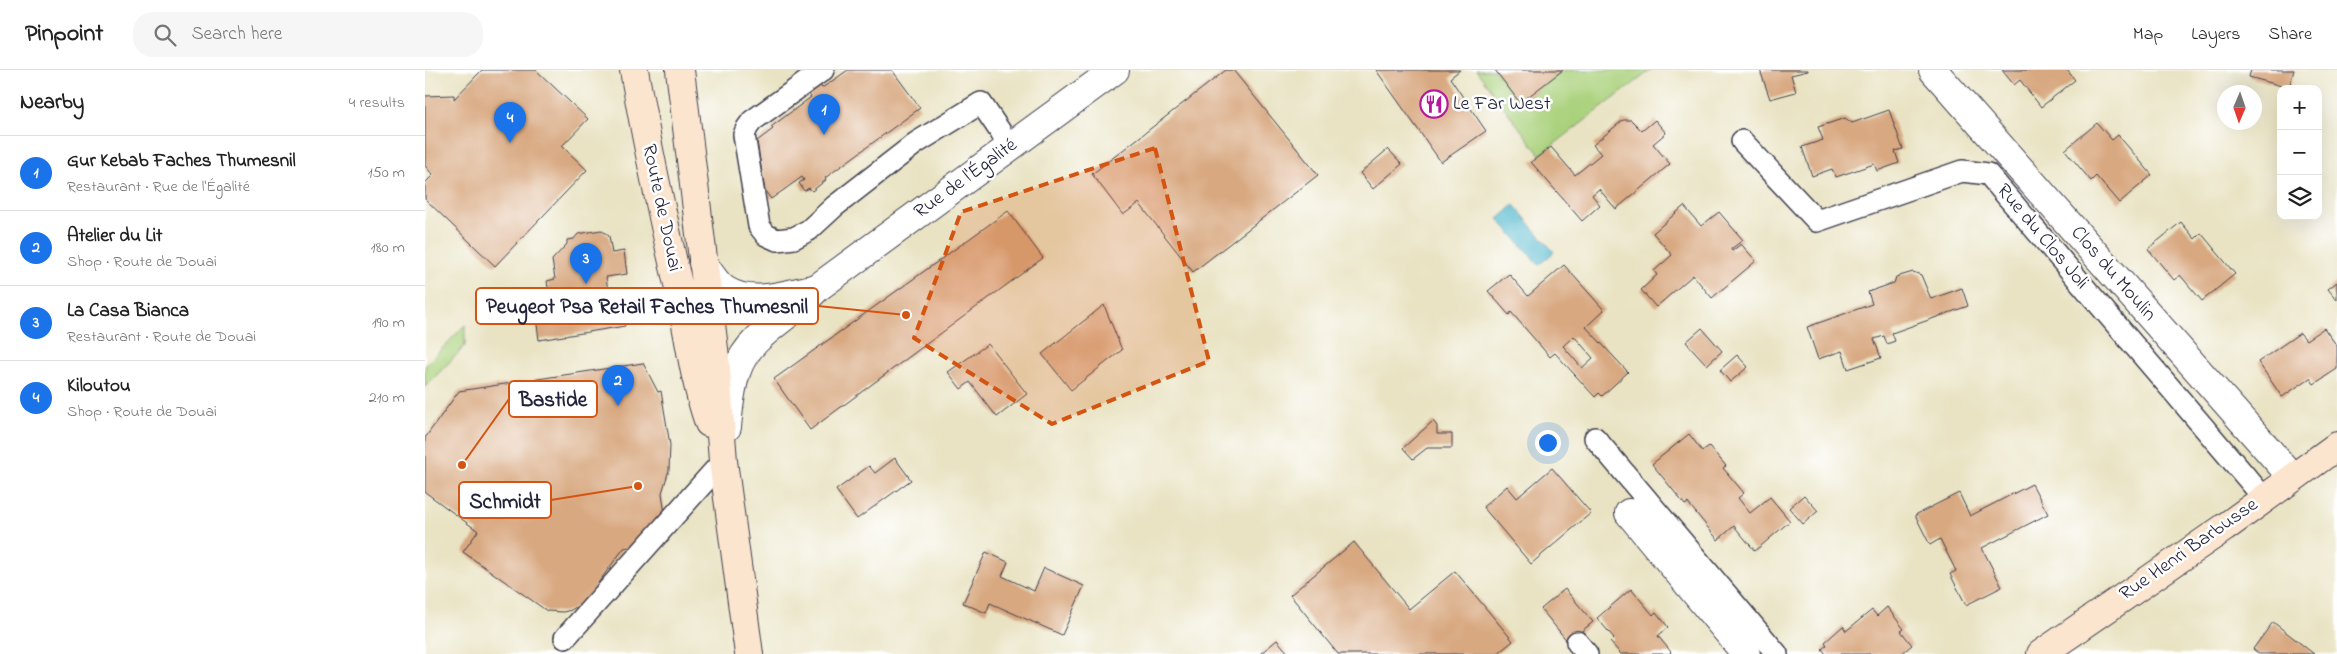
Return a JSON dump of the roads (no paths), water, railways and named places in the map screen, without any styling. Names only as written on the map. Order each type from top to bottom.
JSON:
[{"type":"main road","name":"Route de Douai","points":[[634,70],[651,170],[680,295],[696,380],[723,461]]},
{"type":"main road","points":[[680,70],[715,357],[723,461],[749,654]]},
{"type":"main road","name":"Rue Henri Barbusse","points":[[2041,654],[2224,528],[2337,446]]},
{"type":"main road","points":[[741,589],[757,654]]},
{"type":"street","name":"Rue de l'Égalité","points":[[723,461],[731,392],[737,368],[756,341],[805,301],[817,288],[1115,70]]},
{"type":"street","name":"Clos du Moulin","points":[[1933,70],[2292,477]]},
{"type":"street","name":"Rue de l'Égalité","points":[[703,263],[725,290],[754,299],[773,298],[817,288]]},
{"type":"street","points":[[1629,513],[1746,654]]},
{"type":"lane","points":[[823,70],[752,121],[744,135],[759,226],[766,234],[777,240],[794,238],[809,230],[835,206],[916,143],[981,103],[1010,146]]},
{"type":"lane","name":"Rue du Clos Joli","points":[[1742,141],[1817,221],[1962,171],[1988,174],[2264,498]]},
{"type":"lane","points":[[1595,438],[1777,654]]},
{"type":"lane","points":[[565,638],[723,461]]},
{"type":"water","points":[[1514,205],[1554,252],[1539,265],[1498,219]]},
{"type":"place","name":"Le Far West","points":[[1434,104]]},
{"type":"place","name":"Gur Kebab Faches Thumesnil","points":[[824,135]]},
{"type":"place","name":"Kiloutou","points":[[510,143]]},
{"type":"place","name":"La Casa Bianca","points":[[586,284]]},
{"type":"place","name":"Peugeot Psa Retail Faches Thumesnil","points":[[906,315]]},
{"type":"place","name":"Atelier du Lit","points":[[618,406]]},
{"type":"place","name":"Bastide","points":[[462,465]]},
{"type":"place","name":"Schmidt","points":[[638,486]]}]
